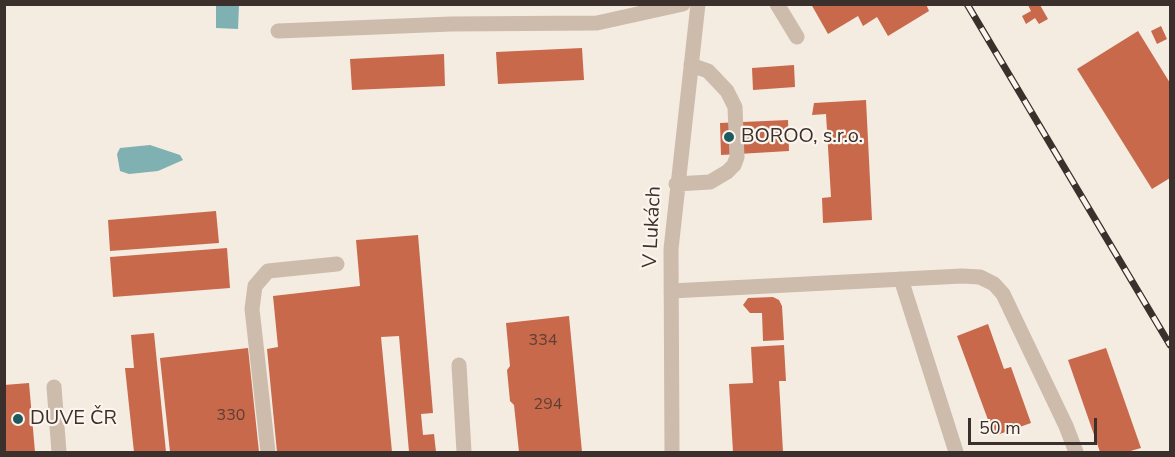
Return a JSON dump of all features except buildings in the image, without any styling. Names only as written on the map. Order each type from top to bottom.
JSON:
[{"type":"street","points":[[278,31],[451,24],[597,23],[683,4]]},
{"type":"street","name":"V Lukách","points":[[672,453],[671,291],[676,184],[698,4]]},
{"type":"street","points":[[777,4],[797,37]]},
{"type":"street","points":[[676,184],[710,182],[727,172],[734,165],[737,157],[735,107],[727,92],[708,71],[691,65]]},
{"type":"street","points":[[268,453],[252,309],[255,286],[268,271],[337,264]]},
{"type":"street","points":[[671,291],[962,276],[980,277],[994,284],[1003,294],[1066,426],[1076,453]]},
{"type":"street","points":[[901,279],[956,453]]},
{"type":"street","points":[[459,365],[464,453]]},
{"type":"street","points":[[54,387],[59,453]]},
{"type":"water","points":[[216,5],[239,5],[238,29],[216,28]]},
{"type":"water","points":[[150,145],[180,155],[183,160],[158,171],[129,174],[120,171],[117,154],[120,148]]},
{"type":"railway","points":[[967,4],[1170,345]]},
{"type":"place","name":"BOROO, s.r.o.","points":[[729,137]]},
{"type":"place","name":"DUVE ČR","points":[[18,419]]}]
